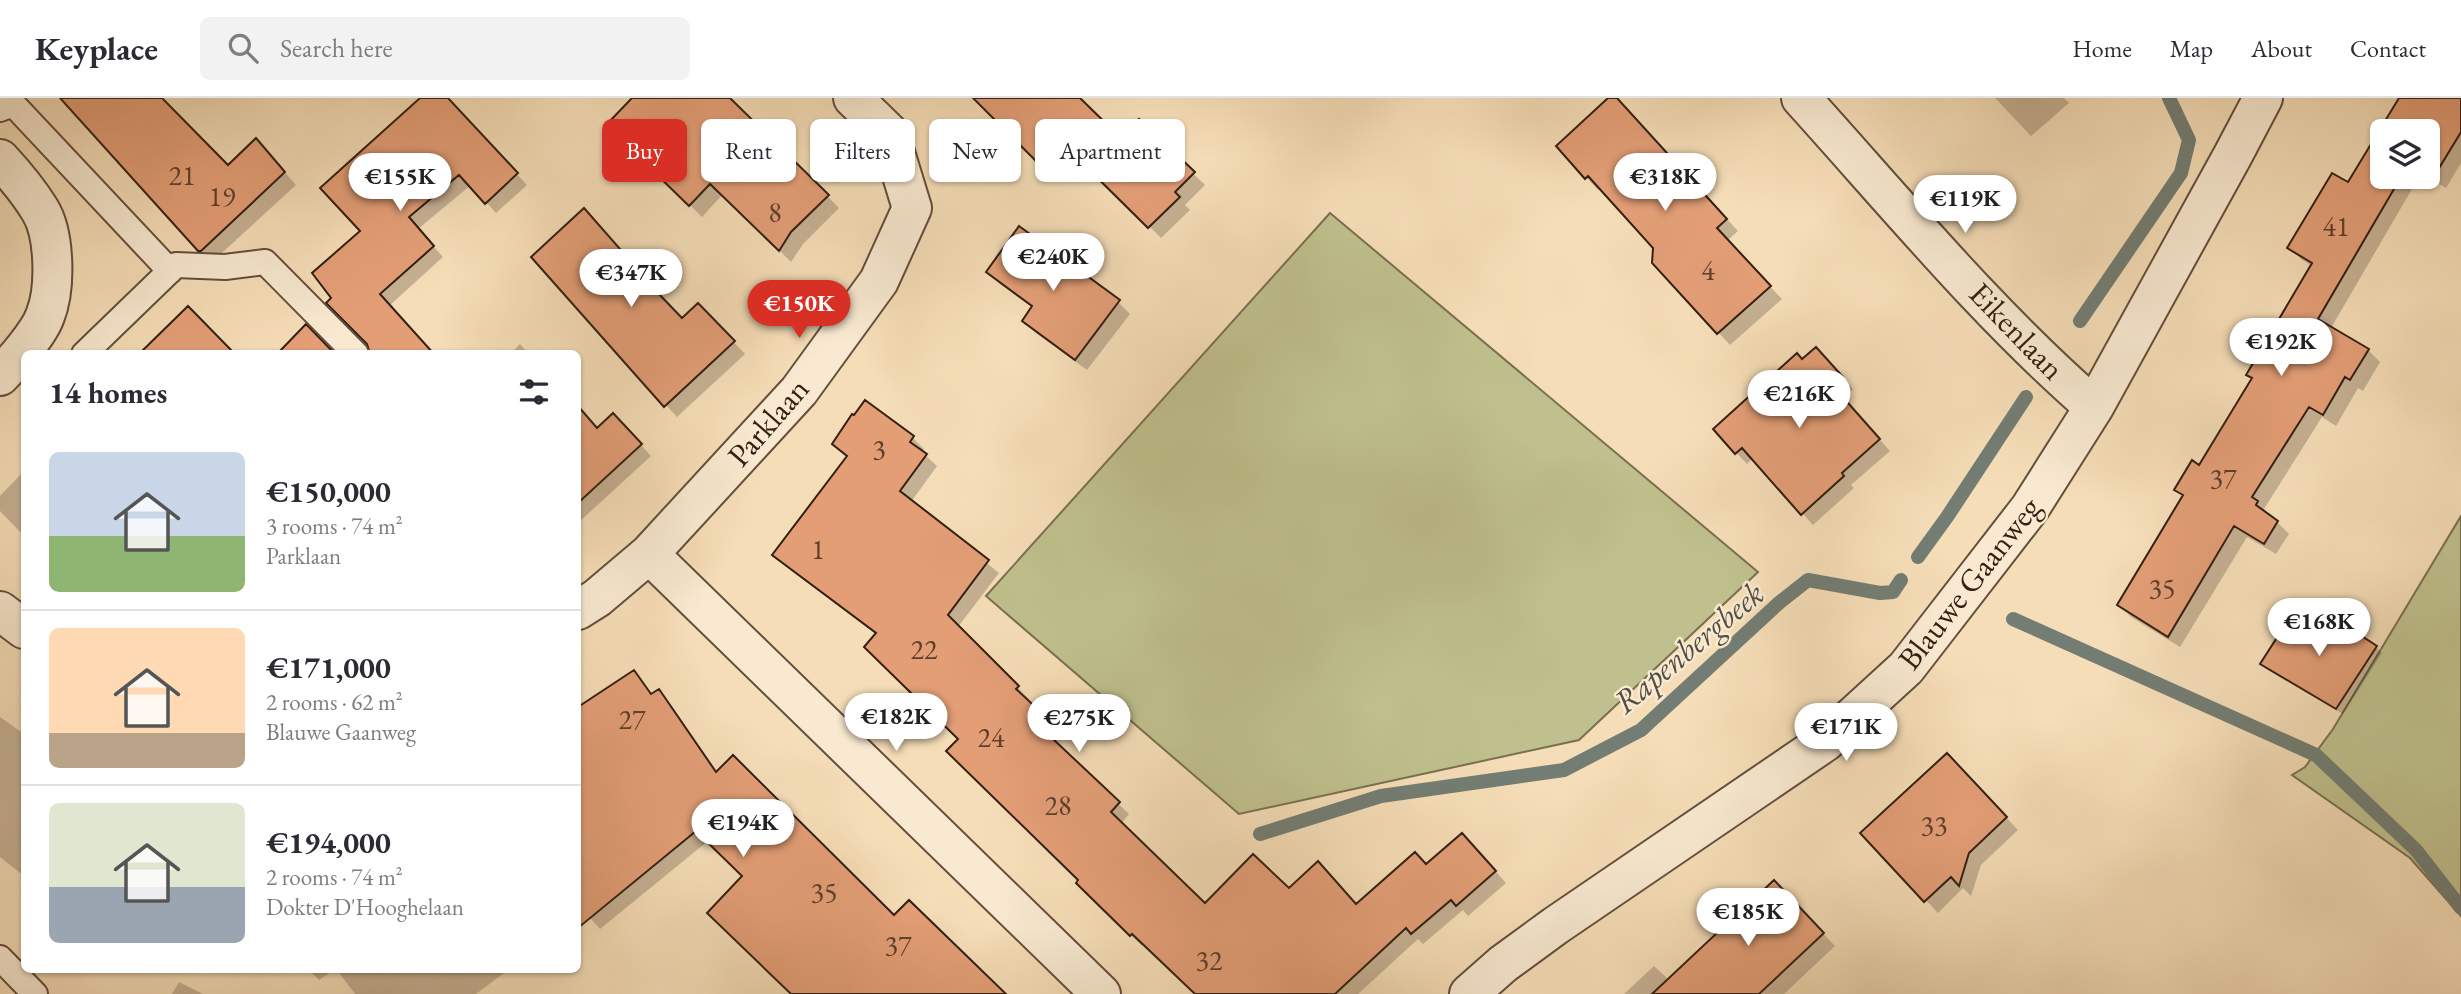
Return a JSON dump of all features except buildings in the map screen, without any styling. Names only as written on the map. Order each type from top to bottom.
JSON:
[{"type":"street","name":"Parklaan","points":[[581,608],[649,554],[799,391],[879,281],[912,208],[890,133],[853,98]]},
{"type":"street","name":"Eikenlaan","points":[[1801,98],[2048,367],[2094,407]]},
{"type":"street","name":"Blauwe Gaanweg","points":[[1469,994],[1503,964],[1555,926],[1825,742],[1906,668],[2031,508],[2094,407],[2263,98]]},
{"type":"street","points":[[0,159],[42,212],[51,243],[52,276],[45,316],[24,350]]},
{"type":"street","points":[[649,554],[1101,994]]},
{"type":"street","points":[[0,611],[21,627]]},
{"type":"lane","points":[[0,109],[13,104],[170,271]]},
{"type":"lane","points":[[88,350],[176,265],[225,267],[265,262],[352,350]]},
{"type":"lane","points":[[0,958],[35,994]]},
{"type":"green space","points":[[1330,213],[1758,572],[1579,740],[1239,814],[986,596]]},
{"type":"green space","points":[[2461,516],[2461,916],[2410,858],[2292,775],[2305,767],[2333,729]]},
{"type":"waterway","points":[[2080,321],[2181,173],[2189,140],[2169,98]]},
{"type":"waterway","points":[[1918,557],[2026,397]]},
{"type":"waterway","name":"Rapenbergbeek","points":[[1260,834],[1381,796],[1564,770],[1641,730],[1780,602],[1808,580],[1880,593],[1893,592],[1901,580]]},
{"type":"waterway","name":"Rapenbergbeek","points":[[2013,619],[2316,755],[2416,850],[2461,908]]}]
